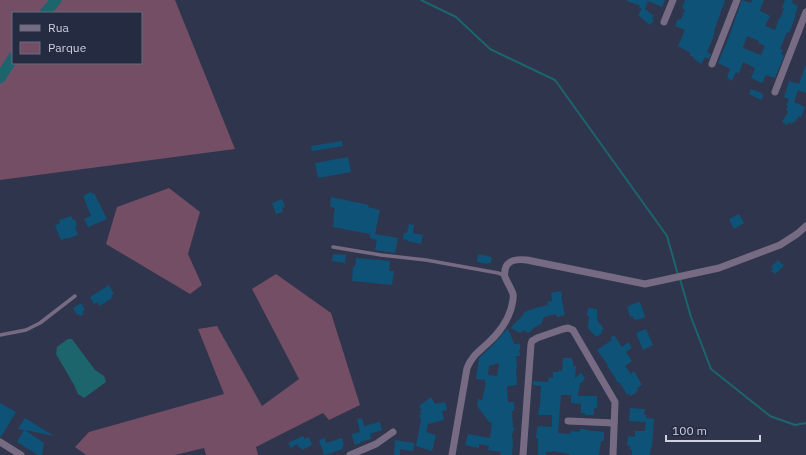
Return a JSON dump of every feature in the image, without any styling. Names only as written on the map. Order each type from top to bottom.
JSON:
[{"type":"street","points":[[664,22],[673,0]]},
{"type":"street","points":[[712,64],[737,0]]},
{"type":"street","points":[[774,92],[806,12]]},
{"type":"street","points":[[452,455],[467,368],[470,360],[495,336],[503,326],[513,303],[513,293],[504,275],[508,264],[519,259],[644,284],[719,268],[780,245],[806,226]]},
{"type":"street","points":[[523,455],[532,341],[568,328],[573,330],[615,402],[613,455]]},
{"type":"street","points":[[568,421],[614,423]]},
{"type":"street","points":[[350,455],[376,444],[393,432]]},
{"type":"street","points":[[0,442],[9,452],[21,455]]},
{"type":"lane","points":[[333,247],[381,255],[426,260],[504,275]]},
{"type":"lane","points":[[0,335],[26,330],[40,323],[74,296]]},
{"type":"green space","points":[[0,0],[175,0],[235,149],[0,180]]},
{"type":"green space","points":[[169,188],[200,212],[188,254],[202,285],[190,294],[106,244],[117,207]]},
{"type":"green space","points":[[276,274],[331,313],[360,405],[329,420],[323,413],[256,447],[258,455],[206,455],[204,448],[175,455],[86,455],[75,447],[89,432],[224,394],[198,329],[217,326],[262,406],[299,379],[252,289]]},
{"type":"shaded area","points":[[68,339],[72,339],[95,370],[104,376],[106,382],[84,398],[78,394],[56,354],[57,347]]},
{"type":"building","points":[[625,0],[665,0],[662,7],[648,1],[645,9],[654,16],[652,19],[654,20],[650,25],[638,15],[642,9],[639,8],[640,6]]},
{"type":"building","points":[[685,0],[725,0],[707,52],[711,54],[709,59],[705,57],[701,64],[689,55],[691,53],[678,46],[685,30],[675,26],[678,19],[681,19],[685,10],[682,8]]},
{"type":"building","points":[[742,0],[751,3],[752,0],[764,0],[760,11],[770,16],[765,26],[775,30],[784,8],[782,8],[785,0],[793,0],[792,3],[798,6],[789,33],[787,32],[780,49],[783,50],[781,54],[784,56],[775,78],[766,75],[762,83],[751,78],[755,68],[743,62],[739,74],[736,72],[732,81],[727,78],[730,69],[718,63]],"holes":[[[747,36],[759,41],[758,43],[765,46],[761,55],[743,48]]]},
{"type":"building","points":[[805,66],[806,93],[798,90],[794,102],[805,107],[801,117],[799,116],[795,122],[794,121],[792,124],[789,122],[787,125],[782,122],[788,112],[786,110],[788,106],[786,105],[789,99],[784,97],[789,81],[799,84]]},
{"type":"building","points":[[751,89],[764,95],[761,100],[749,94]]},
{"type":"building","points":[[342,141],[343,146],[312,151],[311,146]]},
{"type":"building","points":[[348,157],[351,172],[318,178],[315,163]]},
{"type":"building","points":[[91,192],[92,194],[94,193],[107,219],[88,227],[84,219],[91,216],[83,196]]},
{"type":"building","points":[[331,197],[369,205],[368,207],[380,210],[375,234],[398,238],[395,253],[375,250],[377,240],[370,238],[370,234],[333,227],[335,208],[330,207]]},
{"type":"building","points":[[282,199],[285,207],[282,208],[283,212],[276,214],[272,203]]},
{"type":"building","points":[[739,214],[744,223],[734,229],[729,219]]},
{"type":"building","points":[[71,216],[73,220],[75,219],[77,226],[75,226],[78,235],[61,240],[55,225],[60,223],[59,220]]},
{"type":"building","points":[[409,224],[414,225],[413,233],[423,235],[421,244],[403,239],[404,233],[407,233]]},
{"type":"building","points":[[333,254],[346,255],[345,263],[332,261]]},
{"type":"building","points":[[478,254],[492,257],[491,263],[488,264],[477,262]]},
{"type":"building","points":[[356,258],[390,261],[389,271],[394,271],[392,285],[352,281],[353,266],[355,267]]},
{"type":"building","points":[[778,260],[784,266],[775,274],[771,271],[773,269],[771,267]]},
{"type":"building","points":[[109,285],[114,294],[111,296],[112,298],[100,306],[97,302],[94,304],[90,297]]},
{"type":"building","points":[[561,291],[565,315],[557,317],[556,314],[544,317],[541,324],[528,333],[523,330],[520,333],[511,328],[524,314],[523,313],[548,305],[547,302],[552,301],[551,293]]},
{"type":"building","points":[[640,302],[645,316],[644,318],[634,320],[633,316],[630,317],[627,306]]},
{"type":"building","points":[[81,303],[85,310],[82,312],[84,314],[80,316],[78,314],[77,315],[73,308]]},
{"type":"building","points":[[588,308],[597,309],[597,320],[604,329],[597,337],[588,328]]},
{"type":"building","points":[[508,329],[514,343],[513,344],[520,344],[520,356],[516,356],[517,385],[507,386],[508,402],[514,402],[514,411],[512,411],[513,428],[515,429],[512,434],[512,455],[500,455],[501,452],[488,450],[489,446],[479,444],[479,448],[465,445],[468,434],[490,438],[492,423],[489,422],[477,406],[478,399],[482,400],[486,383],[485,380],[476,379],[479,358]],"holes":[[[499,363],[497,376],[488,375],[489,366]]]},
{"type":"building","points":[[646,329],[653,345],[643,350],[636,333]]},
{"type":"building","points":[[614,335],[622,347],[628,342],[632,348],[626,352],[632,361],[625,366],[631,374],[634,371],[642,385],[637,388],[638,391],[631,396],[629,394],[627,395],[619,382],[618,383],[607,366],[608,365],[597,350],[612,340],[610,338]]},
{"type":"building","points":[[563,358],[572,358],[573,366],[576,366],[575,378],[581,373],[585,378],[582,383],[580,383],[578,396],[597,396],[597,408],[594,408],[594,415],[585,415],[585,413],[581,413],[581,404],[571,403],[571,395],[561,395],[558,433],[570,434],[572,431],[579,432],[580,429],[604,432],[604,441],[601,441],[599,455],[569,455],[552,451],[546,452],[546,455],[538,455],[538,438],[536,438],[537,428],[538,426],[552,427],[552,415],[538,415],[541,386],[533,385],[533,381],[548,382],[549,377],[553,378],[553,372],[559,372],[559,370],[562,371]]},
{"type":"building","points":[[431,397],[435,404],[445,402],[447,410],[442,411],[444,420],[428,424],[426,432],[436,435],[432,451],[416,446],[421,420],[419,415],[421,414],[420,411],[422,410],[419,406]]},
{"type":"building","points":[[0,403],[16,412],[1,437],[0,437]]},
{"type":"building","points":[[630,408],[645,409],[644,415],[646,415],[646,422],[629,421]]},
{"type":"building","points":[[25,418],[54,436],[25,430],[44,443],[42,455],[38,455],[17,442],[24,430],[18,429]]},
{"type":"building","points":[[362,418],[364,426],[380,422],[382,430],[370,434],[371,439],[355,445],[352,434],[360,432],[357,419]]},
{"type":"building","points":[[646,418],[654,419],[650,455],[632,455],[630,446],[627,445],[628,436],[635,437],[635,431],[645,431]]},
{"type":"building","points":[[303,436],[305,439],[309,437],[312,445],[302,450],[297,444],[291,448],[288,443]]},
{"type":"building","points":[[325,438],[326,443],[342,438],[344,445],[342,446],[343,449],[324,455],[319,440]]},
{"type":"building","points":[[395,440],[414,443],[413,451],[400,449],[400,455],[394,455]]},
{"type":"waterway","points":[[46,12],[56,0]]},
{"type":"waterway","points":[[421,0],[456,17],[490,49],[555,80],[667,236],[678,275]]},
{"type":"waterway","points":[[0,78],[12,60]]},
{"type":"waterway","points":[[680,279],[691,317],[711,369],[770,416],[795,425],[806,423]]}]
